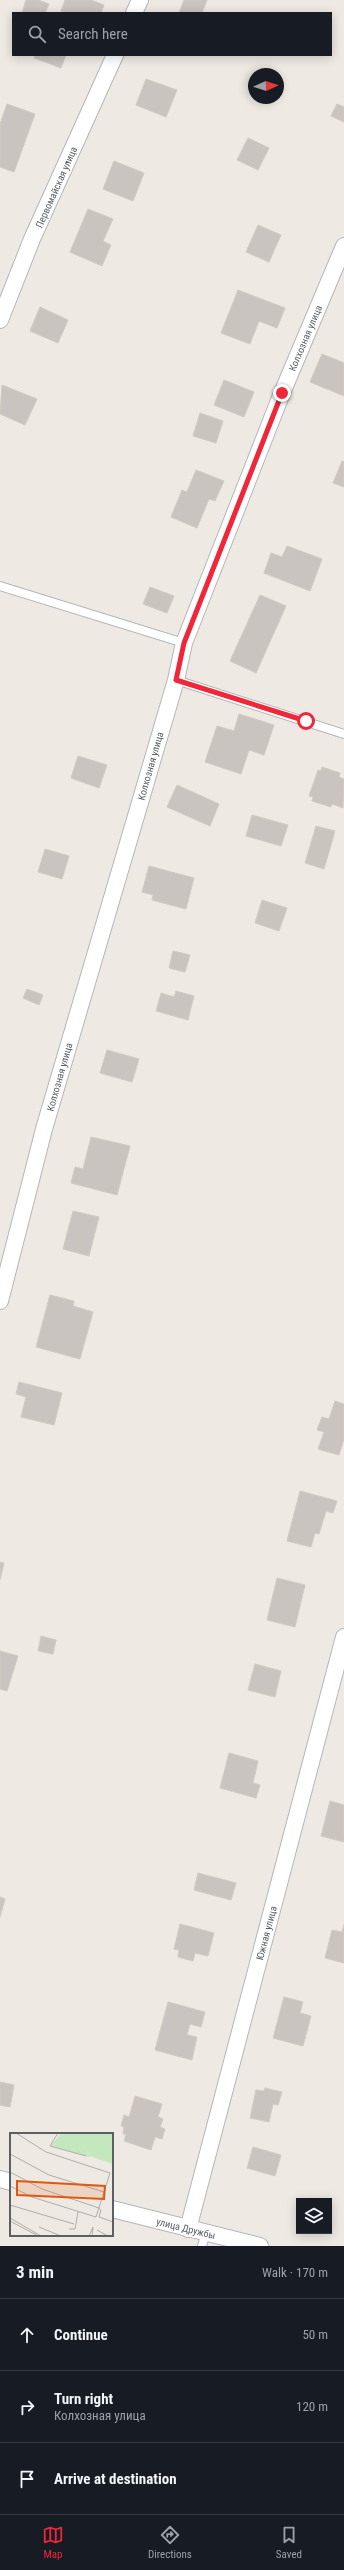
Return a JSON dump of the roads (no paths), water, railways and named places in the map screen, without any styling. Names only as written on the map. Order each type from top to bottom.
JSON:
[{"type":"street","points":[[134,12],[140,0]]},
{"type":"street","name":"Первомайская улица","points":[[0,320],[32,239],[115,56]]},
{"type":"street","name":"Колхозная улица","points":[[0,1301],[44,1129],[176,680],[184,643],[282,393],[344,246]]},
{"type":"street","name":"Южная улица","points":[[188,2229],[344,1637]]},
{"type":"street","points":[[0,2179],[10,2182]]},
{"type":"street","name":"улица Дружбы","points":[[113,2209],[188,2229],[204,2239],[260,2246]]},
{"type":"lane","points":[[0,586],[184,643]]},
{"type":"lane","points":[[176,680],[344,734]]}]
